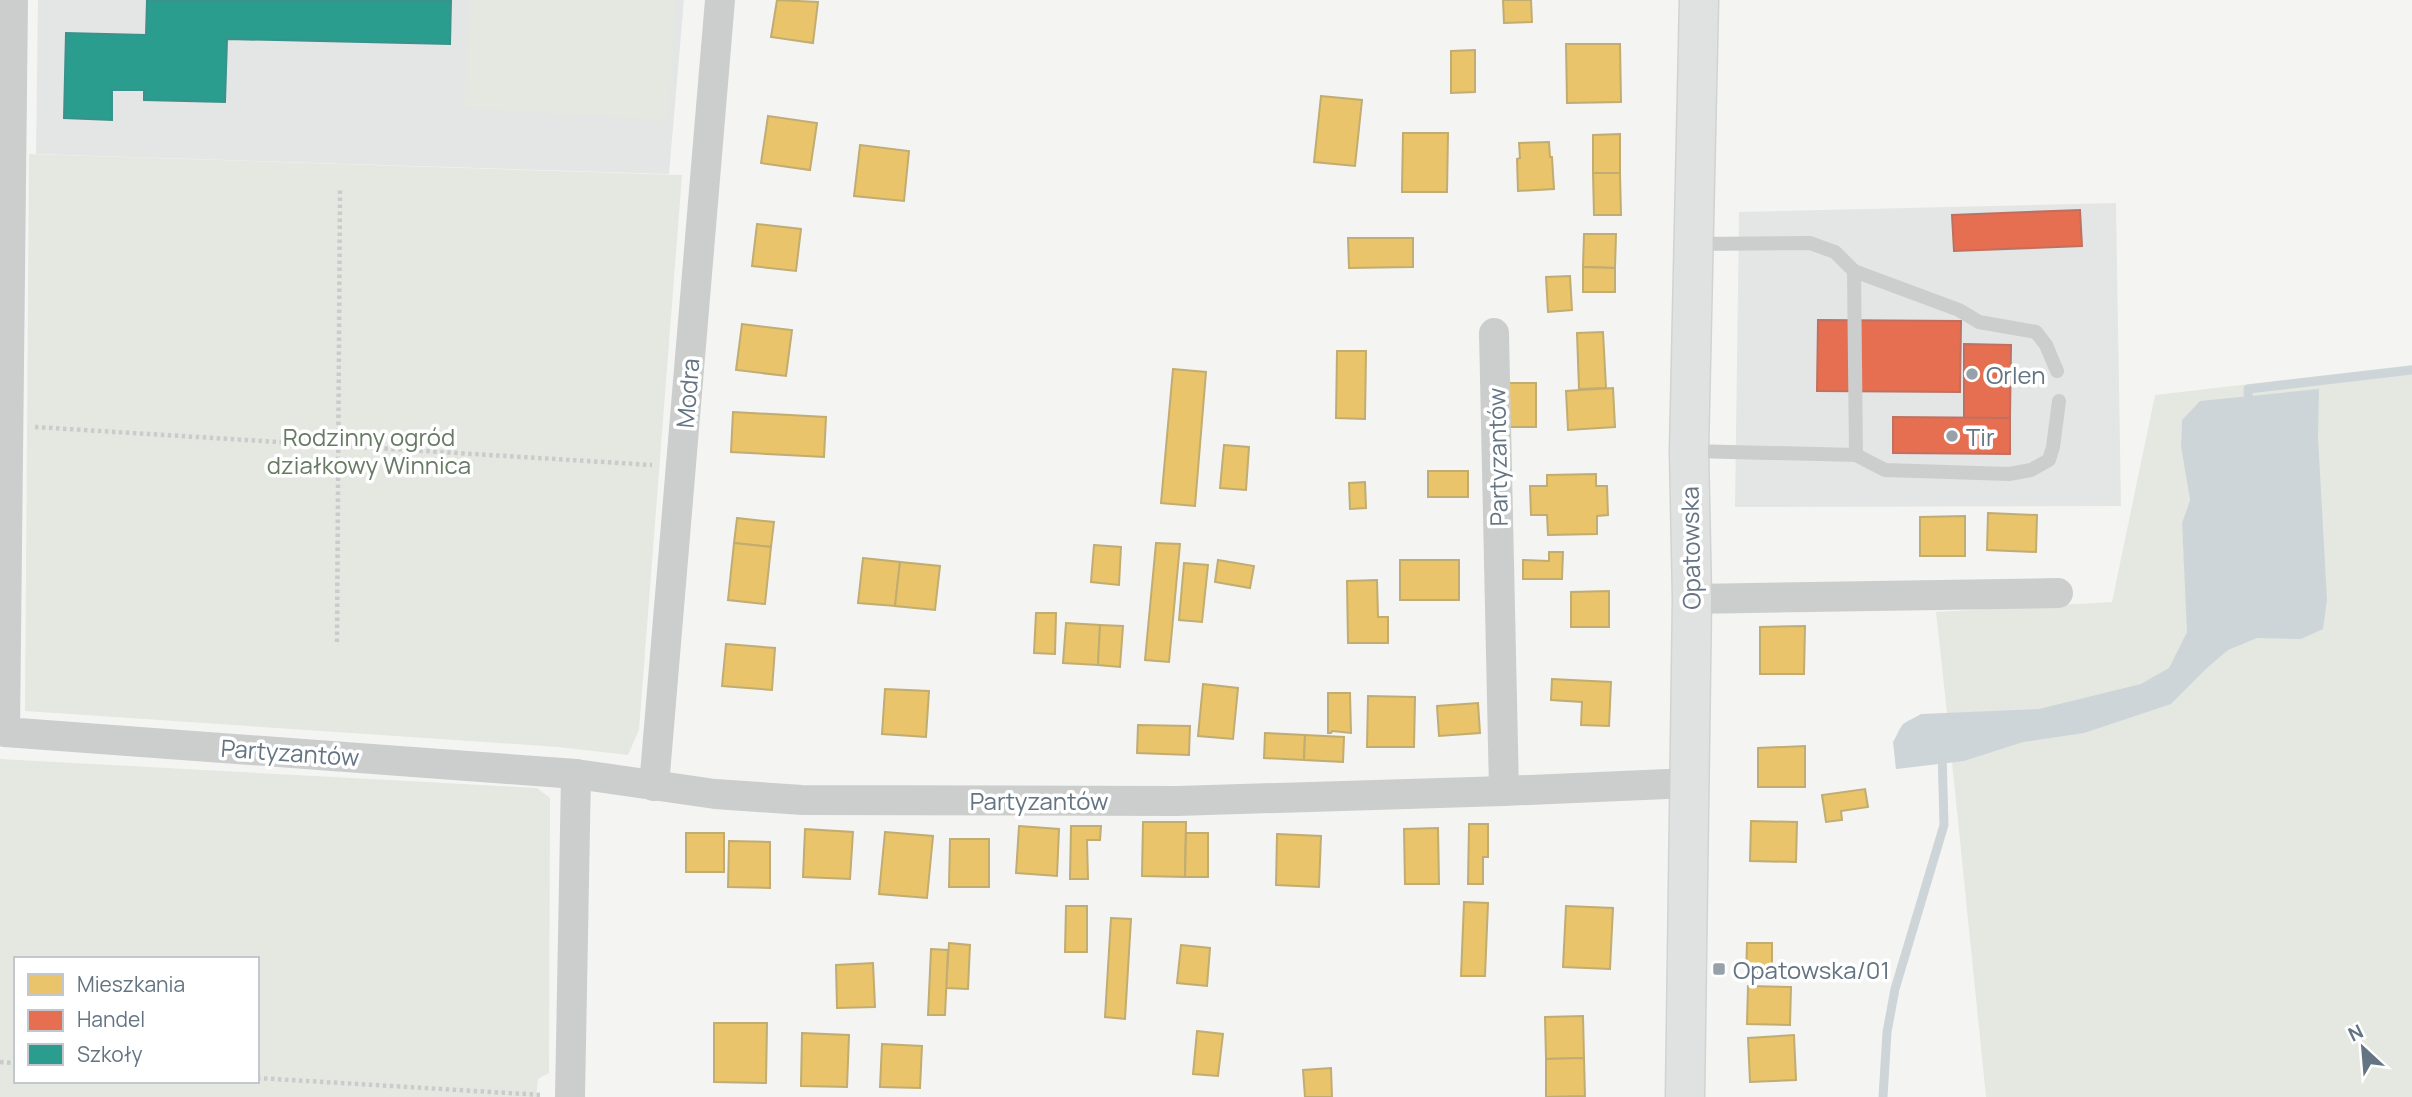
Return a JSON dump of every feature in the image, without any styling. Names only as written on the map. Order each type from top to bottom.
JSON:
[{"type":"street","points":[[8,426],[4,388],[13,0]]},
{"type":"street","name":"Modra","points":[[654,786],[720,0]]},
{"type":"street","name":"Opatowska","points":[[1685,1097],[1692,599],[1689,451],[1699,0]]},
{"type":"street","name":"Partyzantów","points":[[1494,333],[1504,792]]},
{"type":"street","name":"Partyzantów","points":[[8,426],[5,732],[576,774],[715,794],[815,800],[1177,801],[1504,792],[1690,783]]},
{"type":"street","points":[[1692,599],[2058,593]]},
{"type":"street","points":[[570,1095],[576,774]]},
{"type":"lane","points":[[1693,244],[1810,243],[1835,252],[1853,271],[1959,310],[1979,322],[2036,332],[2046,345],[2057,371]]},
{"type":"lane","points":[[1853,271],[1856,455]]},
{"type":"lane","points":[[1689,451],[1856,455],[1885,470],[2009,474],[2031,470],[2049,460],[2059,401]]},
{"type":"path","points":[[337,642],[340,187]]},
{"type":"path","points":[[8,426],[681,466]]},
{"type":"path","points":[[259,1078],[570,1095]]},
{"type":"shaded area","points":[[38,0],[684,0],[669,174],[36,154]]},
{"type":"shaded area","name":"Orlen","points":[[2116,203],[2121,506],[1735,507],[1739,212]]},
{"type":"shaded area","points":[[2319,389],[2318,437],[2327,600],[2323,629],[2301,639],[2257,638],[2228,650],[2171,704],[2084,733],[2023,742],[1964,761],[1896,769],[1893,742],[1903,724],[1921,714],[2039,709],[2141,684],[2169,668],[2187,632],[2182,523],[2190,500],[2181,447],[2182,420],[2200,401]]},
{"type":"green space","points":[[471,0],[676,0],[668,120],[464,108]]},
{"type":"green space","name":"Rodzinny ogród działkowy Winnica","points":[[29,154],[682,175],[639,730],[628,755],[558,747],[25,711]]},
{"type":"green space","points":[[2412,365],[2412,1097],[1986,1097],[1952,762],[1896,769],[1898,731],[1910,720],[1947,713],[1936,612],[2112,602],[2155,395]],"holes":[[[2200,402],[2188,632],[2182,523],[2190,500],[2181,447],[2182,420]]]},
{"type":"green space","points":[[0,759],[537,788],[550,798],[549,1073],[538,1079],[536,1097],[0,1097]]},
{"type":"building: Mieszkania","points":[[777,0],[818,2],[813,43],[771,37]]},
{"type":"building: Mieszkania","points":[[1503,0],[1531,0],[1532,22],[1504,23]]},
{"type":"building: Mieszkania","points":[[1566,44],[1620,44],[1621,102],[1567,103]]},
{"type":"building: Mieszkania","points":[[1475,50],[1475,92],[1451,93],[1451,51]]},
{"type":"building: Mieszkania","points":[[1321,96],[1362,100],[1355,166],[1314,162]]},
{"type":"building: Mieszkania","points":[[768,116],[817,123],[810,170],[761,163]]},
{"type":"building: Mieszkania","points":[[1403,133],[1448,133],[1447,192],[1402,192]]},
{"type":"building: Mieszkania","points":[[1620,134],[1620,173],[1593,173],[1593,135]]},
{"type":"building: Mieszkania","points":[[1549,142],[1554,189],[1518,191],[1519,143]]},
{"type":"building: Mieszkania","points":[[860,145],[909,151],[904,201],[854,196]]},
{"type":"building: Mieszkania","points":[[1593,173],[1620,173],[1621,215],[1594,215]]},
{"type":"building: Mieszkania","points":[[757,224],[801,229],[796,271],[752,266]]},
{"type":"building: Mieszkania","points":[[1584,234],[1616,234],[1615,268],[1583,267]]},
{"type":"building: Mieszkania","points":[[1348,238],[1413,238],[1413,267],[1349,268]]},
{"type":"building: Mieszkania","points":[[1583,267],[1615,268],[1615,292],[1583,292]]},
{"type":"building: Mieszkania","points":[[1570,276],[1572,310],[1548,312],[1546,277]]},
{"type":"building: Mieszkania","points":[[742,324],[792,330],[786,376],[736,370]]},
{"type":"building: Mieszkania","points":[[1603,332],[1606,388],[1579,389],[1577,333]]},
{"type":"building: Mieszkania","points":[[1337,351],[1366,351],[1365,419],[1336,418]]},
{"type":"building: Mieszkania","points":[[1173,369],[1206,372],[1195,506],[1161,503]]},
{"type":"building: Mieszkania","points":[[1506,383],[1536,383],[1536,427],[1506,427]]},
{"type":"building: Mieszkania","points":[[1613,388],[1615,427],[1568,430],[1566,391]]},
{"type":"building: Mieszkania","points":[[733,412],[826,417],[824,457],[731,452]]},
{"type":"building: Mieszkania","points":[[1224,445],[1249,447],[1246,490],[1220,488]]},
{"type":"building: Mieszkania","points":[[1428,471],[1468,471],[1468,497],[1428,497]]},
{"type":"building: Mieszkania","points":[[1596,474],[1596,486],[1607,486],[1608,515],[1597,516],[1597,534],[1548,535],[1547,515],[1531,515],[1530,486],[1547,486],[1547,475]]},
{"type":"building: Mieszkania","points":[[1365,482],[1366,508],[1350,509],[1349,483]]},
{"type":"building: Mieszkania","points":[[1988,513],[2037,515],[2036,552],[1987,550]]},
{"type":"building: Mieszkania","points":[[1965,516],[1965,556],[1920,556],[1920,517]]},
{"type":"building: Mieszkania","points":[[737,518],[774,522],[771,547],[734,543]]},
{"type":"building: Mieszkania","points":[[734,543],[771,547],[765,604],[728,600]]},
{"type":"building: Mieszkania","points":[[1156,543],[1180,544],[1169,662],[1145,660]]},
{"type":"building: Mieszkania","points":[[1094,545],[1121,547],[1119,585],[1091,582]]},
{"type":"building: Mieszkania","points":[[1549,552],[1563,552],[1562,579],[1523,579],[1523,560],[1549,561]]},
{"type":"building: Mieszkania","points":[[863,558],[900,562],[895,606],[858,603]]},
{"type":"building: Mieszkania","points":[[1218,560],[1254,566],[1250,588],[1215,582]]},
{"type":"building: Mieszkania","points":[[1400,560],[1459,560],[1459,600],[1400,600]]},
{"type":"building: Mieszkania","points":[[900,562],[940,566],[935,610],[895,606]]},
{"type":"building: Mieszkania","points":[[1184,563],[1208,565],[1202,622],[1179,620]]},
{"type":"building: Mieszkania","points":[[1377,580],[1378,617],[1388,617],[1388,643],[1348,643],[1347,581]]},
{"type":"building: Mieszkania","points":[[1609,591],[1609,627],[1571,627],[1571,592]]},
{"type":"building: Mieszkania","points":[[1036,613],[1056,613],[1055,654],[1034,653]]},
{"type":"building: Mieszkania","points":[[1066,623],[1100,625],[1098,665],[1063,663]]},
{"type":"building: Mieszkania","points":[[1100,625],[1123,626],[1120,667],[1098,665]]},
{"type":"building: Mieszkania","points":[[1805,626],[1804,674],[1760,674],[1760,627]]},
{"type":"building: Mieszkania","points":[[726,644],[775,648],[772,690],[722,686]]},
{"type":"building: Mieszkania","points":[[1552,679],[1611,682],[1609,726],[1581,725],[1582,702],[1551,700]]},
{"type":"building: Mieszkania","points":[[1203,684],[1238,688],[1233,739],[1198,736]]},
{"type":"building: Mieszkania","points":[[885,689],[929,691],[926,737],[882,734]]},
{"type":"building: Mieszkania","points":[[1328,693],[1350,693],[1351,733],[1328,733]]},
{"type":"building: Mieszkania","points":[[1368,696],[1415,697],[1414,747],[1367,747]]},
{"type":"building: Mieszkania","points":[[1478,703],[1480,733],[1439,736],[1437,706]]},
{"type":"building: Mieszkania","points":[[1138,725],[1190,726],[1189,755],[1137,753]]},
{"type":"building: Mieszkania","points":[[1265,733],[1305,735],[1304,760],[1264,758]]},
{"type":"building: Mieszkania","points":[[1305,735],[1344,737],[1343,762],[1304,760]]},
{"type":"building: Mieszkania","points":[[1805,746],[1805,787],[1758,787],[1758,748]]},
{"type":"building: Mieszkania","points":[[1865,789],[1868,807],[1841,811],[1842,820],[1826,822],[1822,795]]},
{"type":"building: Mieszkania","points":[[1751,821],[1797,822],[1796,862],[1750,861]]},
{"type":"building: Mieszkania","points":[[1143,822],[1186,822],[1185,877],[1142,876]]},
{"type":"building: Mieszkania","points":[[1469,824],[1488,824],[1488,857],[1483,857],[1483,884],[1468,884]]},
{"type":"building: Mieszkania","points":[[1019,826],[1059,829],[1057,876],[1016,873]]},
{"type":"building: Mieszkania","points":[[1071,826],[1101,826],[1100,840],[1087,840],[1088,879],[1070,879]]},
{"type":"building: Mieszkania","points":[[1438,828],[1439,884],[1405,884],[1404,829]]},
{"type":"building: Mieszkania","points":[[805,829],[853,832],[850,879],[803,877]]},
{"type":"building: Mieszkania","points":[[885,832],[933,836],[927,898],[879,894]]},
{"type":"building: Mieszkania","points":[[686,833],[724,833],[724,872],[686,872]]},
{"type":"building: Mieszkania","points":[[1186,833],[1208,833],[1208,877],[1185,877]]},
{"type":"building: Mieszkania","points":[[1277,834],[1321,836],[1319,887],[1276,885]]},
{"type":"building: Mieszkania","points":[[950,839],[989,839],[989,887],[949,887]]},
{"type":"building: Mieszkania","points":[[729,841],[770,842],[770,888],[728,887]]},
{"type":"building: Mieszkania","points":[[1464,902],[1488,903],[1485,976],[1461,976]]},
{"type":"building: Mieszkania","points":[[1066,906],[1087,906],[1087,952],[1065,952]]},
{"type":"building: Mieszkania","points":[[1566,906],[1613,908],[1610,969],[1563,967]]},
{"type":"building: Mieszkania","points":[[1111,918],[1131,919],[1125,1019],[1105,1017]]},
{"type":"building: Mieszkania","points":[[949,943],[970,945],[968,989],[946,988]]},
{"type":"building: Mieszkania","points":[[1747,943],[1772,943],[1772,964],[1791,965],[1791,979],[1746,978]]},
{"type":"building: Mieszkania","points":[[1181,945],[1210,948],[1207,986],[1177,983]]},
{"type":"building: Mieszkania","points":[[931,949],[948,950],[945,1015],[928,1015]]},
{"type":"building: Mieszkania","points":[[873,963],[875,1007],[837,1008],[836,965]]},
{"type":"building: Mieszkania","points":[[1748,986],[1791,987],[1790,1025],[1747,1024]]},
{"type":"building: Mieszkania","points":[[1583,1016],[1584,1058],[1546,1059],[1545,1017]]},
{"type":"building: Mieszkania","points":[[714,1023],[767,1023],[766,1083],[714,1082]]},
{"type":"building: Mieszkania","points":[[1197,1031],[1223,1034],[1218,1076],[1193,1074]]},
{"type":"building: Mieszkania","points":[[802,1033],[849,1035],[847,1087],[801,1086]]},
{"type":"building: Mieszkania","points":[[1794,1035],[1796,1080],[1750,1082],[1748,1038]]},
{"type":"building: Mieszkania","points":[[882,1044],[922,1046],[920,1088],[880,1087]]},
{"type":"building: Mieszkania","points":[[1584,1058],[1585,1096],[1546,1097],[1546,1059]]},
{"type":"building: Mieszkania","points":[[1331,1068],[1332,1097],[1305,1097],[1303,1070]]},
{"type":"building: Handel","points":[[2080,210],[2082,246],[1954,251],[1952,215]]},
{"type":"building: Handel","points":[[1818,320],[1961,321],[1960,392],[1817,391]]},
{"type":"building: Handel","points":[[1964,344],[2011,345],[2010,418],[1964,418]]},
{"type":"building: Handel","name":"Tir","points":[[1893,417],[2010,418],[2010,454],[1893,453]]},
{"type":"building: Szkoły","points":[[147,0],[451,0],[450,44],[227,39],[225,102],[144,100],[144,90],[112,90],[112,120],[64,118],[66,33],[146,35]]},
{"type":"waterway","points":[[2249,408],[2248,389],[2412,370]]},
{"type":"waterway","points":[[1883,1097],[1887,1032],[1895,989],[1944,825],[1942,751]]},
{"type":"place","name":"Orlen","points":[[1972,374]]},
{"type":"place","name":"Tir","points":[[1952,436]]},
{"type":"place","name":"Opatowska/01","points":[[1719,969]]}]
